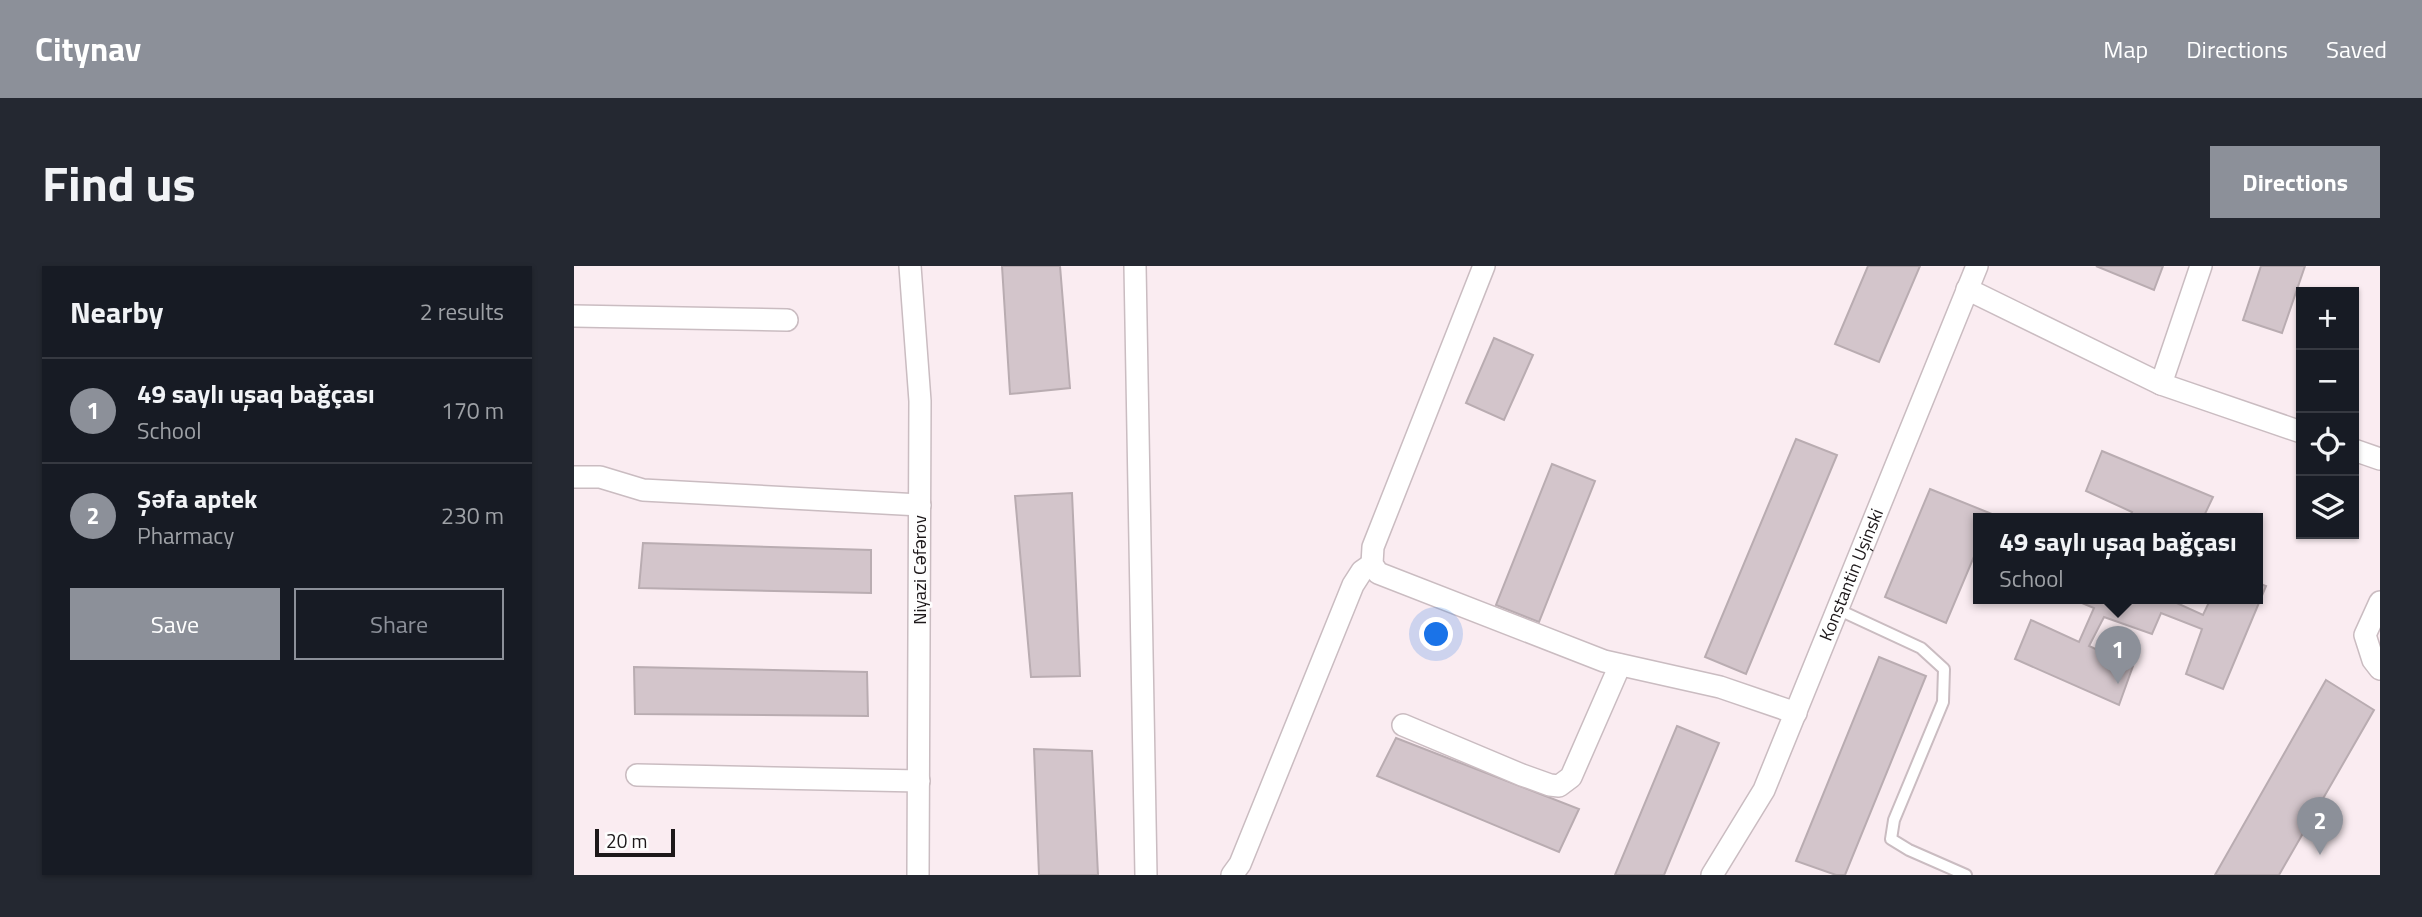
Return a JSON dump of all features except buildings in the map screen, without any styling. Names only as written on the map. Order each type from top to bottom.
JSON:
[{"type":"street","name":"Niyazi Cəfərov","points":[[910,266],[920,401],[918,875]]},
{"type":"street","points":[[1135,266],[1146,875]]},
{"type":"street","points":[[1484,266],[1377,537],[1371,555],[1372,564],[1378,573],[1604,661],[1720,687],[1796,713]]},
{"type":"street","name":"Konstantin Uşinski","points":[[1712,875],[1764,790],[1977,266]]},
{"type":"street","points":[[2161,384],[2201,266]]},
{"type":"street","points":[[1967,289],[2161,384],[2296,430]]},
{"type":"street","points":[[574,316],[787,320]]},
{"type":"street","points":[[2359,452],[2380,459]]},
{"type":"street","points":[[574,464],[600,477],[643,490],[920,505]]},
{"type":"street","points":[[574,477],[600,477]]},
{"type":"street","points":[[1232,875],[1245,851],[1353,585],[1362,571],[1372,564]]},
{"type":"street","points":[[2380,601],[2365,635],[2373,660],[2380,669]]},
{"type":"street","points":[[1403,725],[1531,778],[1559,786],[1572,777],[1620,665]]},
{"type":"street","points":[[637,775],[919,781]]},
{"type":"lane","points":[[1838,609],[1921,648],[1944,669],[1943,702],[1894,820],[1891,839],[1909,850],[1966,875]]},
{"type":"place","name":"49 saylı uşaq bağçası","points":[[2118,684]]},
{"type":"place","name":"Şəfa aptek","points":[[2320,855]]}]
